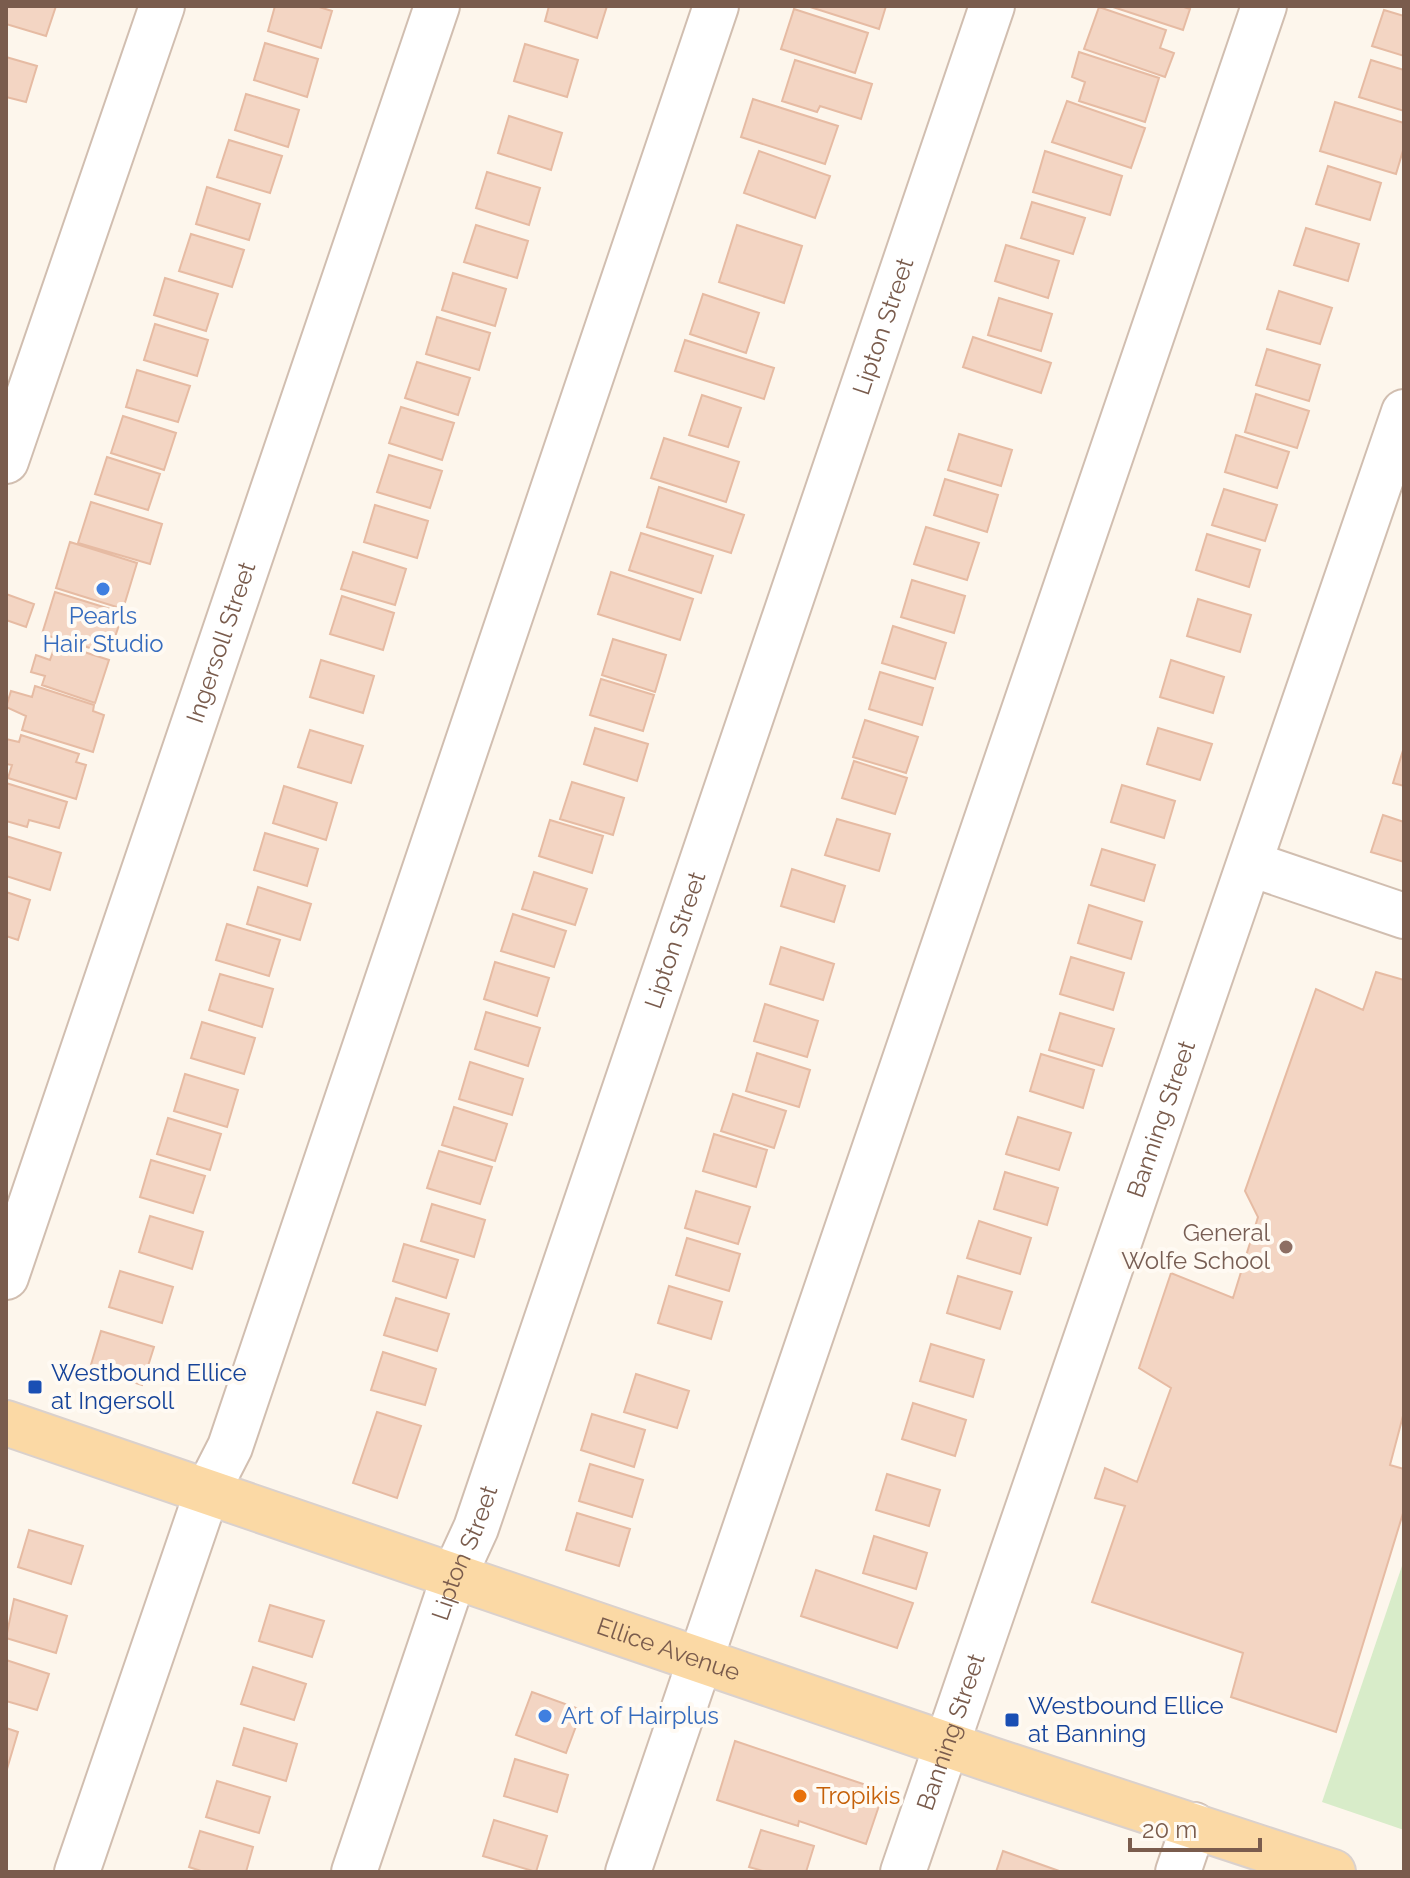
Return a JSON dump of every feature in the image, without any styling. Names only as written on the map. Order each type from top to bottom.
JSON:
[{"type":"main road","name":"Ellice Avenue","points":[[6,1423],[947,1744],[1333,1872]]},
{"type":"street","points":[[6,461],[162,6]]},
{"type":"street","name":"Ingersoll Street","points":[[6,1277],[437,6]]},
{"type":"street","points":[[77,1872],[207,1492],[230,1447],[716,6]]},
{"type":"street","name":"Lipton Street","points":[[354,1872],[454,1576],[476,1528],[992,6]]},
{"type":"street","points":[[628,1872],[1264,6]]},
{"type":"street","name":"Banning Street","points":[[903,1872],[1404,412]]},
{"type":"street","points":[[1251,864],[1404,916]]},
{"type":"street","points":[[1178,1872],[1194,1825]]},
{"type":"green space","points":[[1404,1560],[1404,1830],[1322,1802]]},
{"type":"building","points":[[6,6],[56,6],[46,36],[6,24]]},
{"type":"building","points":[[275,6],[316,6],[332,11],[321,48],[268,31]]},
{"type":"building","points":[[549,6],[607,6],[597,38],[545,21]]},
{"type":"building","points":[[807,6],[886,6],[879,29]]},
{"type":"building","points":[[1110,6],[1181,6],[1190,9],[1183,30]]},
{"type":"building","points":[[1099,7],[1166,30],[1160,48],[1174,53],[1165,77],[1084,49]]},
{"type":"building","points":[[794,9],[868,33],[855,73],[781,49]]},
{"type":"building","points":[[1384,10],[1404,16],[1404,56],[1372,46]]},
{"type":"building","points":[[265,43],[318,59],[307,97],[254,80]]},
{"type":"building","points":[[525,44],[578,60],[567,97],[514,81]]},
{"type":"building","points":[[1079,52],[1159,78],[1145,122],[1079,101],[1085,82],[1072,77]]},
{"type":"building","points":[[6,57],[37,66],[26,102],[6,97]]},
{"type":"building","points":[[795,60],[872,84],[861,119],[820,106],[817,112],[782,101]]},
{"type":"building","points":[[1371,60],[1404,70],[1404,111],[1359,97]]},
{"type":"building","points":[[246,94],[299,110],[288,147],[235,130]]},
{"type":"building","points":[[753,99],[838,126],[825,164],[741,137]]},
{"type":"building","points":[[1067,101],[1145,128],[1131,168],[1052,142]]},
{"type":"building","points":[[1335,102],[1404,123],[1404,147],[1396,174],[1320,151]]},
{"type":"building","points":[[509,116],[562,133],[551,170],[498,153]]},
{"type":"building","points":[[229,140],[282,156],[270,193],[217,177]]},
{"type":"building","points":[[759,151],[830,176],[815,218],[744,193]]},
{"type":"building","points":[[1045,151],[1122,176],[1110,215],[1033,192]]},
{"type":"building","points":[[1328,166],[1381,183],[1370,220],[1316,204]]},
{"type":"building","points":[[487,172],[540,188],[529,225],[476,208]]},
{"type":"building","points":[[207,187],[260,204],[249,240],[196,224]]},
{"type":"building","points":[[1032,202],[1085,218],[1073,254],[1021,238]]},
{"type":"building","points":[[476,225],[528,241],[517,278],[464,262]]},
{"type":"building","points":[[737,225],[802,246],[784,303],[719,282]]},
{"type":"building","points":[[1306,228],[1359,244],[1348,281],[1294,265]]},
{"type":"building","points":[[191,234],[244,250],[232,287],[179,271]]},
{"type":"building","points":[[1006,245],[1059,261],[1048,298],[995,281]]},
{"type":"building","points":[[453,273],[506,289],[495,326],[442,310]]},
{"type":"building","points":[[165,278],[218,294],[206,331],[154,315]]},
{"type":"building","points":[[1279,291],[1332,308],[1320,344],[1267,329]]},
{"type":"building","points":[[703,294],[759,313],[746,353],[690,334]]},
{"type":"building","points":[[999,298],[1052,314],[1041,351],[988,335]]},
{"type":"building","points":[[437,317],[490,333],[479,370],[426,354]]},
{"type":"building","points":[[155,324],[208,340],[197,376],[144,360]]},
{"type":"building","points":[[973,337],[1051,363],[1041,393],[963,367]]},
{"type":"building","points":[[685,340],[774,368],[764,399],[675,371]]},
{"type":"building","points":[[1267,349],[1320,365],[1309,401],[1256,385]]},
{"type":"building","points":[[417,362],[470,378],[458,415],[405,398]]},
{"type":"building","points":[[137,370],[190,386],[178,422],[126,407]]},
{"type":"building","points":[[1256,394],[1309,411],[1297,448],[1245,432]]},
{"type":"building","points":[[702,395],[741,408],[728,447],[689,435]]},
{"type":"building","points":[[401,407],[454,423],[442,460],[389,443]]},
{"type":"building","points":[[123,416],[176,433],[164,470],[111,453]]},
{"type":"building","points":[[959,434],[1012,450],[1001,486],[948,470]]},
{"type":"building","points":[[1236,435],[1289,452],[1277,488],[1225,472]]},
{"type":"building","points":[[664,438],[739,462],[726,502],[651,478]]},
{"type":"building","points":[[389,455],[442,471],[430,508],[377,492]]},
{"type":"building","points":[[107,457],[160,474],[148,510],[95,494]]},
{"type":"building","points":[[945,479],[998,495],[987,532],[934,515]]},
{"type":"building","points":[[659,487],[744,515],[731,553],[647,527]]},
{"type":"building","points":[[1224,489],[1277,505],[1265,541],[1212,525]]},
{"type":"building","points":[[91,502],[162,524],[150,564],[78,543]]},
{"type":"building","points":[[375,505],[428,521],[417,558],[364,542]]},
{"type":"building","points":[[926,527],[979,543],[967,580],[914,564]]},
{"type":"building","points":[[641,533],[713,556],[701,593],[629,570]]},
{"type":"building","points":[[1207,534],[1260,550],[1249,587],[1196,570]]},
{"type":"building","points":[[70,542],[137,563],[123,609],[56,588]]},
{"type":"building","points":[[353,552],[406,569],[395,605],[341,589]]},
{"type":"building","points":[[611,572],[693,599],[680,640],[598,614]]},
{"type":"building","points":[[912,580],[965,596],[954,633],[901,617]]},
{"type":"building","points":[[55,592],[123,613],[115,637],[103,634],[97,650],[42,634]]},
{"type":"building","points":[[6,594],[34,604],[26,627],[6,620]]},
{"type":"building","points":[[342,596],[394,613],[383,650],[330,634]]},
{"type":"building","points":[[1198,599],[1251,615],[1240,652],[1187,636]]},
{"type":"building","points":[[893,626],[946,643],[935,679],[882,663]]},
{"type":"building","points":[[613,639],[666,655],[655,692],[602,675]]},
{"type":"building","points":[[56,643],[109,660],[95,703],[42,685],[45,676],[31,672],[36,655],[50,660]]},
{"type":"building","points":[[321,660],[374,676],[363,713],[310,697]]},
{"type":"building","points":[[1171,660],[1224,677],[1213,713],[1160,697]]},
{"type":"building","points":[[880,672],[933,688],[922,725],[869,709]]},
{"type":"building","points":[[601,679],[654,695],[643,731],[590,715]]},
{"type":"building","points":[[35,686],[94,705],[93,711],[104,715],[93,752],[22,730],[26,716],[6,707],[11,691],[32,697]]},
{"type":"building","points":[[865,720],[918,737],[906,773],[853,757]]},
{"type":"building","points":[[595,728],[648,744],[637,781],[584,764]]},
{"type":"building","points":[[1158,728],[1212,744],[1200,780],[1147,764]]},
{"type":"building","points":[[310,730],[363,746],[351,783],[298,767]]},
{"type":"building","points":[[21,735],[79,754],[76,762],[86,765],[76,799],[8,778],[12,765],[6,764],[6,739],[19,742]]},
{"type":"building","points":[[1404,747],[1404,786],[1393,783]]},
{"type":"building","points":[[854,761],[907,778],[895,814],[842,798]]},
{"type":"building","points":[[572,782],[624,798],[613,835],[560,819]]},
{"type":"building","points":[[6,783],[67,802],[59,828],[29,820],[27,827],[6,821]]},
{"type":"building","points":[[1122,785],[1175,801],[1164,838],[1111,822]]},
{"type":"building","points":[[284,786],[337,803],[326,840],[273,823]]},
{"type":"building","points":[[1383,815],[1404,822],[1404,862],[1371,852]]},
{"type":"building","points":[[837,819],[890,834],[879,871],[825,855]]},
{"type":"building","points":[[550,820],[603,836],[592,873],[539,856]]},
{"type":"building","points":[[265,833],[318,849],[307,886],[254,870]]},
{"type":"building","points":[[6,836],[61,853],[50,890],[6,876]]},
{"type":"building","points":[[1102,849],[1155,865],[1144,901],[1091,885]]},
{"type":"building","points":[[792,869],[845,886],[834,922],[781,906]]},
{"type":"building","points":[[534,872],[587,889],[575,925],[522,909]]},
{"type":"building","points":[[258,887],[311,904],[300,940],[247,924]]},
{"type":"building","points":[[6,892],[30,900],[18,940],[6,936]]},
{"type":"building","points":[[1089,905],[1142,922],[1131,959],[1078,943]]},
{"type":"building","points":[[513,914],[566,931],[554,967],[501,951]]},
{"type":"building","points":[[227,924],[280,940],[269,976],[216,960]]},
{"type":"building","points":[[781,947],[834,964],[823,1000],[770,984]]},
{"type":"building","points":[[1071,957],[1124,973],[1113,1010],[1060,994]]},
{"type":"building","points":[[495,962],[549,978],[537,1016],[484,999]]},
{"type":"building","name":"General Wolfe School","points":[[1376,972],[1404,980],[1404,1412],[1390,1465],[1404,1469],[1404,1510],[1336,1732],[1231,1697],[1243,1653],[1092,1602],[1125,1506],[1095,1498],[1105,1468],[1137,1482],[1171,1388],[1139,1368],[1171,1273],[1233,1298],[1258,1217],[1245,1191],[1316,989],[1363,1010]]},
{"type":"building","points":[[220,974],[273,989],[262,1027],[209,1010]]},
{"type":"building","points":[[765,1004],[818,1021],[807,1057],[754,1041]]},
{"type":"building","points":[[486,1012],[540,1028],[528,1066],[475,1049]]},
{"type":"building","points":[[1060,1013],[1114,1029],[1102,1066],[1049,1050]]},
{"type":"building","points":[[202,1022],[255,1038],[244,1074],[191,1058]]},
{"type":"building","points":[[757,1053],[810,1070],[799,1107],[746,1091]]},
{"type":"building","points":[[1041,1054],[1094,1070],[1083,1108],[1030,1091]]},
{"type":"building","points":[[470,1062],[523,1079],[512,1115],[459,1099]]},
{"type":"building","points":[[185,1074],[238,1090],[227,1127],[174,1111]]},
{"type":"building","points":[[733,1094],[786,1111],[774,1148],[721,1131]]},
{"type":"building","points":[[454,1107],[507,1124],[495,1161],[442,1145]]},
{"type":"building","points":[[1018,1117],[1071,1133],[1059,1170],[1006,1154]]},
{"type":"building","points":[[168,1118],[221,1134],[210,1170],[157,1154]]},
{"type":"building","points":[[714,1134],[767,1150],[756,1187],[703,1171]]},
{"type":"building","points":[[439,1151],[492,1167],[480,1204],[427,1188]]},
{"type":"building","points":[[151,1160],[205,1176],[193,1213],[140,1197]]},
{"type":"building","points":[[1005,1172],[1058,1188],[1047,1225],[994,1209]]},
{"type":"building","points":[[696,1191],[750,1207],[738,1244],[685,1228]]},
{"type":"building","points":[[432,1204],[485,1220],[474,1257],[421,1241]]},
{"type":"building","points":[[150,1216],[203,1232],[192,1269],[139,1252]]},
{"type":"building","points":[[979,1221],[1031,1238],[1020,1274],[967,1258]]},
{"type":"building","points":[[687,1238],[740,1254],[729,1291],[676,1275]]},
{"type":"building","points":[[404,1244],[458,1260],[446,1298],[393,1281]]},
{"type":"building","points":[[120,1271],[173,1287],[162,1323],[109,1307]]},
{"type":"building","points":[[958,1276],[1012,1292],[1000,1329],[947,1313]]},
{"type":"building","points":[[669,1286],[722,1302],[711,1339],[658,1323]]},
{"type":"building","points":[[396,1298],[449,1314],[437,1351],[384,1335]]},
{"type":"building","points":[[101,1331],[154,1347],[142,1385],[90,1368]]},
{"type":"building","points":[[931,1344],[984,1360],[973,1397],[920,1381]]},
{"type":"building","points":[[383,1352],[436,1369],[425,1405],[371,1390]]},
{"type":"building","points":[[636,1374],[689,1391],[677,1428],[624,1412]]},
{"type":"building","points":[[913,1403],[966,1420],[955,1456],[902,1439]]},
{"type":"building","points":[[377,1412],[421,1426],[397,1498],[353,1483]]},
{"type":"building","points":[[592,1414],[645,1430],[634,1467],[581,1450]]},
{"type":"building","points":[[590,1464],[643,1480],[632,1517],[579,1501]]},
{"type":"building","points":[[887,1474],[940,1490],[929,1526],[876,1510]]},
{"type":"building","points":[[577,1513],[630,1529],[619,1566],[566,1550]]},
{"type":"building","points":[[29,1530],[83,1546],[71,1584],[18,1567]]},
{"type":"building","points":[[874,1536],[927,1553],[916,1589],[863,1573]]},
{"type":"building","points":[[816,1570],[913,1603],[897,1648],[801,1616]]},
{"type":"building","points":[[14,1599],[67,1616],[56,1653],[6,1638]]},
{"type":"building","points":[[270,1605],[324,1621],[312,1657],[259,1641]]},
{"type":"building","points":[[6,1660],[49,1674],[37,1710],[6,1701]]},
{"type":"building","points":[[253,1667],[306,1684],[294,1720],[241,1704]]},
{"type":"building","points":[[532,1692],[582,1710],[566,1753],[516,1735]]},
{"type":"building","points":[[6,1728],[18,1732],[7,1769],[6,1769]]},
{"type":"building","points":[[244,1728],[297,1744],[286,1781],[233,1765]]},
{"type":"building","name":"Tropikis","points":[[735,1741],[884,1791],[866,1844],[799,1821],[798,1826],[717,1800]]},
{"type":"building","points":[[515,1759],[568,1775],[557,1812],[504,1796]]},
{"type":"building","points":[[217,1781],[270,1797],[259,1833],[206,1817]]},
{"type":"building","points":[[494,1820],[547,1836],[536,1872],[483,1856]]},
{"type":"building","points":[[761,1830],[814,1846],[806,1872],[767,1872],[749,1867]]},
{"type":"building","points":[[200,1831],[253,1847],[246,1872],[204,1872],[189,1867]]},
{"type":"building","points":[[1003,1851],[1062,1872],[996,1872]]},
{"type":"place","name":"Pearls Hair Studio","points":[[103,589]]},
{"type":"place","name":"General Wolfe School","points":[[1286,1247]]},
{"type":"place","name":"Westbound Ellice at Ingersoll","points":[[35,1387]]},
{"type":"place","name":"Art of Hairplus","points":[[545,1716]]},
{"type":"place","name":"Westbound Ellice at Banning","points":[[1012,1720]]},
{"type":"place","name":"Tropikis","points":[[800,1796]]}]
